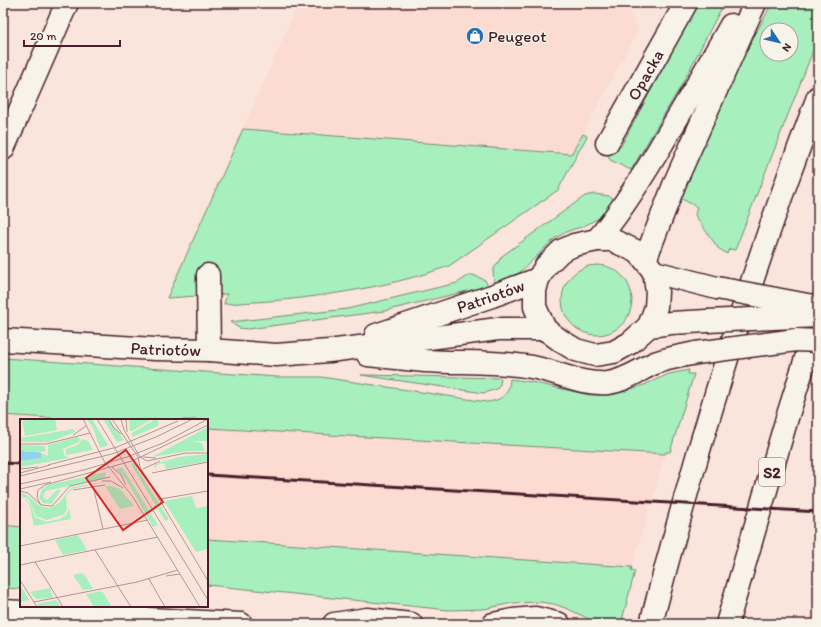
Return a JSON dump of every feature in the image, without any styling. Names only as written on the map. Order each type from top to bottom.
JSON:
[{"type":"main road","points":[[3,149],[67,3]]},
{"type":"main road","points":[[597,240],[614,220],[637,185],[744,3]]},
{"type":"main road","points":[[649,266],[679,174],[755,3]]},
{"type":"main road","name":"Opacka","points":[[607,143],[682,4]]},
{"type":"main road","points":[[651,624],[682,509],[736,331],[818,97]]},
{"type":"main road","points":[[597,240],[612,240],[638,252],[649,266],[657,292],[656,307],[649,326],[630,343],[614,352],[595,355],[576,350],[545,329],[536,307],[535,291],[538,279],[546,266],[561,251],[574,245],[597,240]]},
{"type":"main road","points":[[649,266],[717,288],[818,307]]},
{"type":"main road","points":[[208,275],[209,350]]},
{"type":"main road","name":"Patriotów","points":[[329,351],[475,302],[538,279]]},
{"type":"main road","points":[[649,326],[671,323],[818,316]]},
{"type":"main road","name":"S2","points":[[727,624],[787,418],[818,320]]},
{"type":"main road","name":"Patriotów","points":[[3,340],[155,349],[209,350],[276,355],[329,351],[498,329],[545,329]]},
{"type":"main road","points":[[329,351],[426,361],[526,366],[547,370],[583,382],[595,383],[610,382],[631,376],[655,363],[696,353],[796,340],[818,341]]},
{"type":"main road","points":[[3,611],[43,619],[241,624]]},
{"type":"main road","points":[[493,624],[535,618],[559,624]]},
{"type":"main road","points":[[334,624],[367,620],[412,624]]},
{"type":"shaded area","points":[[299,3],[626,3],[638,30],[572,154],[243,129]]},
{"type":"shaded area","points":[[3,415],[65,419],[20,419],[20,527],[3,525]]},
{"type":"shaded area","points":[[208,428],[665,454],[632,567],[208,539]]},
{"type":"green space","points":[[698,3],[724,3],[681,86],[631,170],[610,160],[607,153],[613,143],[621,146]]},
{"type":"green space","points":[[772,3],[818,3],[818,38],[735,250],[729,249],[727,254],[718,248],[695,215],[697,207],[680,198],[743,57],[759,27],[759,62],[799,62],[799,22],[762,22]]},
{"type":"green space","points":[[243,129],[571,154],[583,134],[587,136],[558,190],[449,266],[415,277],[380,285],[345,292],[298,298],[224,304],[227,294],[167,298]]},
{"type":"green space","points":[[594,194],[609,196],[616,200],[599,218],[584,226],[568,231],[554,239],[516,276],[494,284],[493,270],[502,256],[585,196]]},
{"type":"green space","points":[[597,265],[616,271],[626,281],[632,300],[626,319],[616,329],[597,335],[578,329],[568,319],[562,300],[568,281],[578,271]]},
{"type":"green space","points":[[470,275],[485,280],[488,286],[384,311],[248,329],[239,328],[230,322],[347,309],[457,283]]},
{"type":"green space","points":[[3,358],[277,377],[321,377],[487,402],[497,400],[504,396],[508,389],[510,379],[531,382],[589,395],[606,395],[644,385],[669,374],[689,370],[688,374],[694,374],[670,452],[666,452],[665,454],[208,428],[208,419],[65,419],[3,415]]},
{"type":"green space","points":[[361,375],[501,378],[497,389],[484,393]]},
{"type":"green space","points":[[3,525],[20,527],[20,589],[3,588]]},
{"type":"green space","points":[[208,539],[632,567],[631,570],[635,571],[621,624],[596,624],[568,609],[554,604],[540,602],[512,603],[484,609],[449,610],[208,585]]},
{"type":"railway","points":[[3,463],[20,464]]},
{"type":"railway","points":[[208,475],[818,512]]},
{"type":"place","name":"Peugeot","points":[[475,36]]}]
